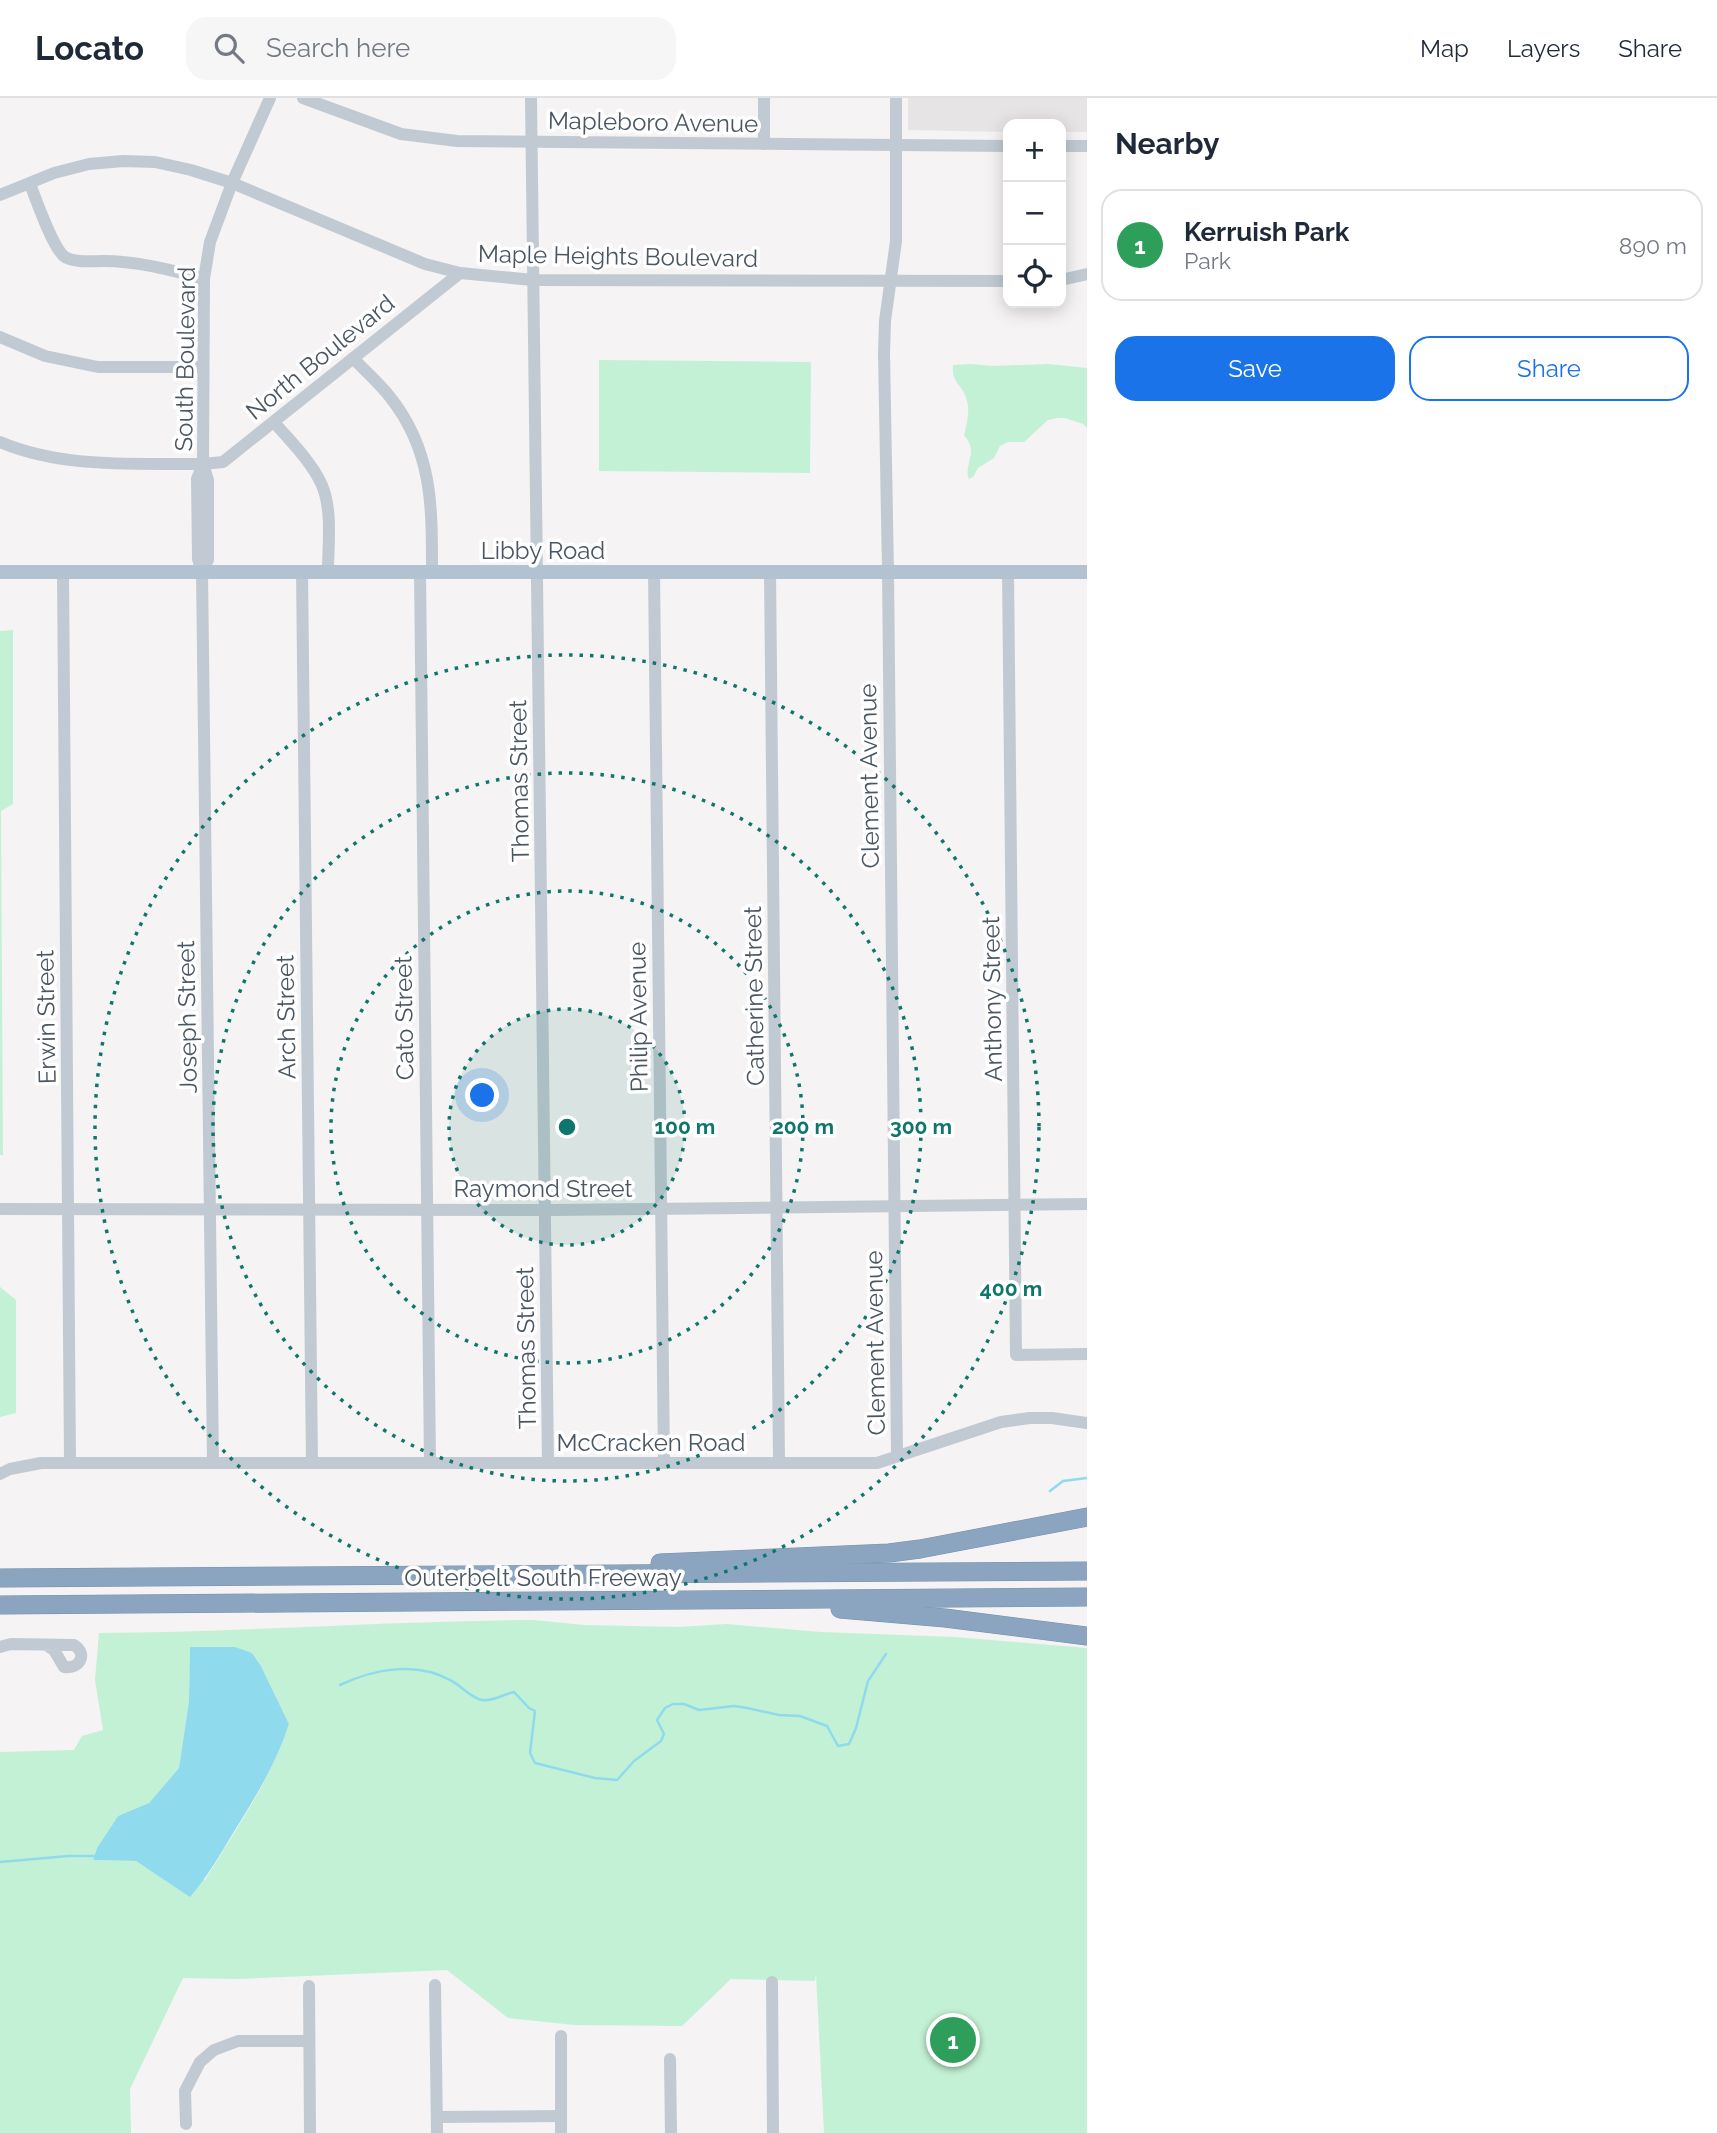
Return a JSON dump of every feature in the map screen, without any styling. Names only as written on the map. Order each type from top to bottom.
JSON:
[{"type":"highway","points":[[542,1576],[612,1564],[826,1558],[889,1553],[1087,1517]]},
{"type":"highway","name":"Outerbelt South Freeway","points":[[0,1578],[1087,1571]]},
{"type":"highway","name":"Outerbelt South Freeway","points":[[0,1605],[1087,1597]]},
{"type":"highway","points":[[778,1600],[1087,1636]]},
{"type":"main road","name":"Libby Road","points":[[0,572],[1087,572]]},
{"type":"street","name":"South Boulevard","points":[[202,570],[208,560],[208,480],[203,464],[204,279],[210,242],[232,183],[270,98]]},
{"type":"street","name":"Mapleboro Avenue","points":[[303,98],[401,134],[457,141],[1003,146]]},
{"type":"street","name":"Thomas Street","points":[[531,98],[548,1463]]},
{"type":"street","points":[[764,98],[764,144]]},
{"type":"street","name":"Clement Avenue","points":[[896,98],[896,240],[885,321],[884,353],[897,1455]]},
{"type":"street","points":[[1066,146],[1087,146]]},
{"type":"street","name":"Maple Heights Boulevard","points":[[0,194],[54,173],[89,164],[155,162],[232,183],[425,264],[460,273],[533,280],[1003,281]]},
{"type":"street","points":[[30,184],[55,244],[64,256],[80,261],[119,261],[159,267],[204,279]]},
{"type":"street","name":"North Boulevard","points":[[203,464],[223,462],[460,273]]},
{"type":"street","points":[[1066,280],[1087,274]]},
{"type":"street","points":[[1066,281],[1087,282]]},
{"type":"street","points":[[0,337],[45,356],[98,367],[203,367]]},
{"type":"street","name":"Cato Street","points":[[353,358],[390,397],[409,425],[429,482],[432,510],[426,572],[430,1463]]},
{"type":"street","points":[[274,422],[309,463],[322,485],[327,503],[328,571]]},
{"type":"street","points":[[0,442],[44,456],[72,461],[203,464]]},
{"type":"street","name":"Joseph Street","points":[[202,570],[213,1463]]},
{"type":"street","name":"Erwin Street","points":[[63,571],[71,1463]]},
{"type":"street","name":"Arch Street","points":[[302,571],[313,1463]]},
{"type":"street","name":"Anthony Street","points":[[1008,571],[1016,1355],[1087,1354]]},
{"type":"street","name":"Philip Avenue","points":[[654,572],[664,1462]]},
{"type":"street","name":"Catherine Street","points":[[770,572],[779,1462]]},
{"type":"street","name":"Raymond Street","points":[[0,1209],[546,1210],[1087,1204]]},
{"type":"street","name":"McCracken Road","points":[[0,1474],[10,1469],[41,1463],[877,1463],[1001,1422],[1052,1418],[1087,1423]]},
{"type":"street","points":[[0,1647],[10,1644],[46,1645]]},
{"type":"street","points":[[772,1982],[774,2133]]},
{"type":"street","points":[[435,1985],[437,2133]]},
{"type":"street","points":[[309,1986],[310,2133]]},
{"type":"street","points":[[561,2036],[561,2133]]},
{"type":"street","points":[[186,2124],[186,2091],[200,2062],[214,2050],[238,2041],[309,2041]]},
{"type":"street","points":[[670,2059],[671,2133]]},
{"type":"street","points":[[437,2117],[560,2116]]},
{"type":"shaded area","points":[[908,98],[1087,98],[1087,132],[1066,132],[1066,119],[1003,119],[1003,132],[908,130]]},
{"type":"green space","points":[[599,360],[811,362],[810,473],[599,471]]},
{"type":"green space","points":[[1048,364],[1087,368],[1087,428],[1065,418],[1048,420],[1024,442],[1008,442],[1000,446],[994,458],[978,468],[969,479],[971,449],[964,435],[968,405],[954,376],[953,365]]},
{"type":"green space","points":[[13,630],[13,804],[1,811],[3,1155],[0,1155],[0,631]]},
{"type":"green space","points":[[0,1287],[16,1300],[16,1413],[0,1417]]},
{"type":"green space","points":[[534,1620],[584,1625],[679,1627],[726,1624],[821,1632],[955,1637],[1087,1648],[1087,2133],[824,2133],[816,1973],[815,1981],[731,1979],[682,2026],[574,2025],[508,2018],[447,1970],[238,1979],[183,1978],[130,2089],[131,2133],[0,2133],[0,1752],[74,1750],[82,1736],[103,1730],[95,1680],[99,1633]],"holes":[[[190,1647],[252,1653],[289,1724],[262,1785],[205,1880],[145,1867],[136,1861],[93,1860],[97,1848],[118,1816],[149,1803],[179,1768],[189,1701]]]},
{"type":"water","points":[[190,1647],[235,1647],[252,1653],[289,1724],[258,1792],[203,1881],[190,1897],[136,1861],[93,1860],[97,1848],[118,1816],[149,1803],[179,1768],[189,1701]]},
{"type":"waterway","points":[[1050,1491],[1063,1481],[1087,1478]]},
{"type":"waterway","points":[[340,1685],[381,1671],[409,1669],[437,1674],[482,1700],[514,1692],[535,1711],[530,1753],[535,1763],[595,1778],[617,1780],[634,1761],[661,1741],[664,1734],[657,1720],[665,1708],[673,1704],[684,1704],[699,1710],[734,1706],[779,1715],[800,1716],[827,1726],[838,1746],[849,1744],[868,1681],[886,1654]]},
{"type":"waterway","points":[[0,1862],[94,1856]]},
{"type":"place","name":"Kerruish Park","points":[[953,2040]]}]
